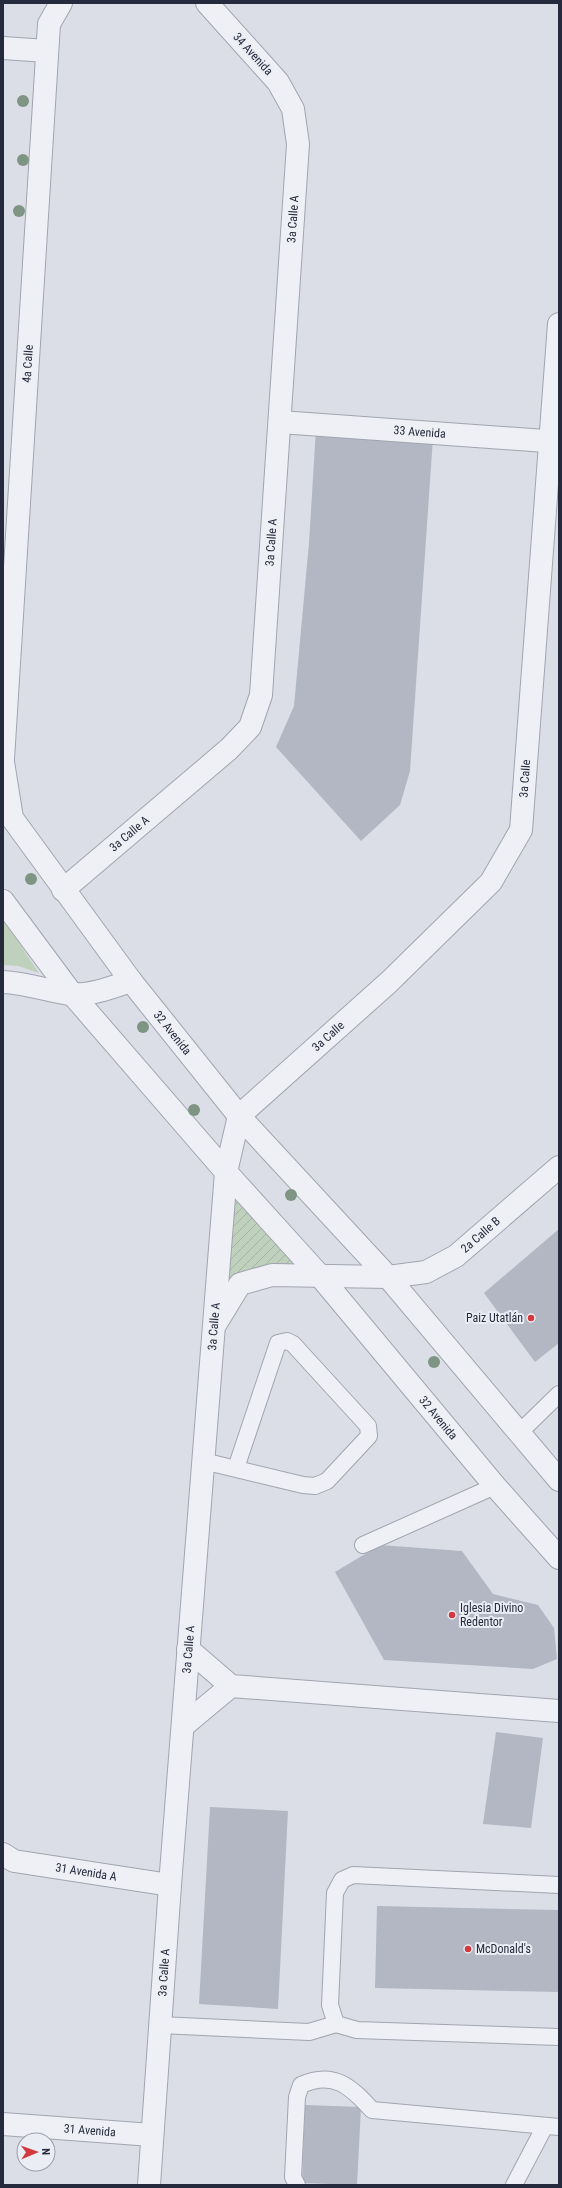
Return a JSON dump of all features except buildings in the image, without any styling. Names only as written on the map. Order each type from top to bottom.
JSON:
[{"type":"street","name":"4a Calle","points":[[3,758],[6,729],[7,647],[49,24],[61,3]]},
{"type":"street","name":"34 Avenida","points":[[207,3],[278,82],[293,109]]},
{"type":"street","points":[[3,48],[47,51]]},
{"type":"street","name":"3a Calle A","points":[[63,890],[229,749],[250,727],[261,694],[298,144],[293,109]]},
{"type":"street","name":"3a Calle","points":[[239,1116],[390,982],[491,882],[521,830],[555,441],[559,324]]},
{"type":"street","name":"33 Avenida","points":[[280,422],[555,441]]},
{"type":"street","name":"32 Avenida","points":[[3,762],[12,818],[131,982],[239,1116],[388,1277],[559,1480]]},
{"type":"street","name":"32 Avenida","points":[[3,901],[72,994],[226,1172],[320,1276],[495,1486],[559,1558]]},
{"type":"street","points":[[3,982],[22,983],[72,994],[104,990],[131,982]]},
{"type":"street","name":"3a Calle A","points":[[149,2185],[170,1885],[204,1461],[212,1329],[226,1172],[239,1116]]},
{"type":"street","name":"2a Calle B","points":[[388,1277],[426,1272],[456,1256],[559,1167]]},
{"type":"street","points":[[212,1329],[240,1284],[272,1275],[388,1277]]},
{"type":"street","points":[[188,1649],[231,1686],[559,1711]]},
{"type":"street","points":[[183,1726],[231,1686]]},
{"type":"street","name":"31 Avenida A","points":[[3,1854],[14,1861],[170,1885]]},
{"type":"street","name":"31 Avenida","points":[[3,2124],[152,2135]]},
{"type":"lane","points":[[204,1461],[303,1485],[316,1486],[327,1481],[369,1436],[368,1426],[293,1344],[287,1341],[278,1343],[236,1468]]},
{"type":"lane","points":[[519,1433],[559,1394]]},
{"type":"lane","points":[[363,1545],[495,1486]]},
{"type":"lane","points":[[336,2024],[330,2005],[335,1893],[342,1880],[353,1875],[559,1885]]},
{"type":"lane","points":[[160,2025],[309,2032],[336,2024],[357,2030],[559,2037]]},
{"type":"lane","points":[[298,2185],[292,2177],[297,2097],[302,2085],[314,2079],[340,2081],[352,2089],[372,2110],[552,2127],[514,2185]]},
{"type":"green space","points":[[3,919],[39,973],[18,966],[3,965]]},
{"type":"green space","points":[[230,1188],[302,1265],[270,1264],[233,1277],[219,1305]]},
{"type":"place","name":"Paiz Utatlán","points":[[531,1318]]},
{"type":"place","name":"Iglesia Divino Redentor","points":[[452,1615]]},
{"type":"place","name":"McDonald's","points":[[468,1949]]}]
